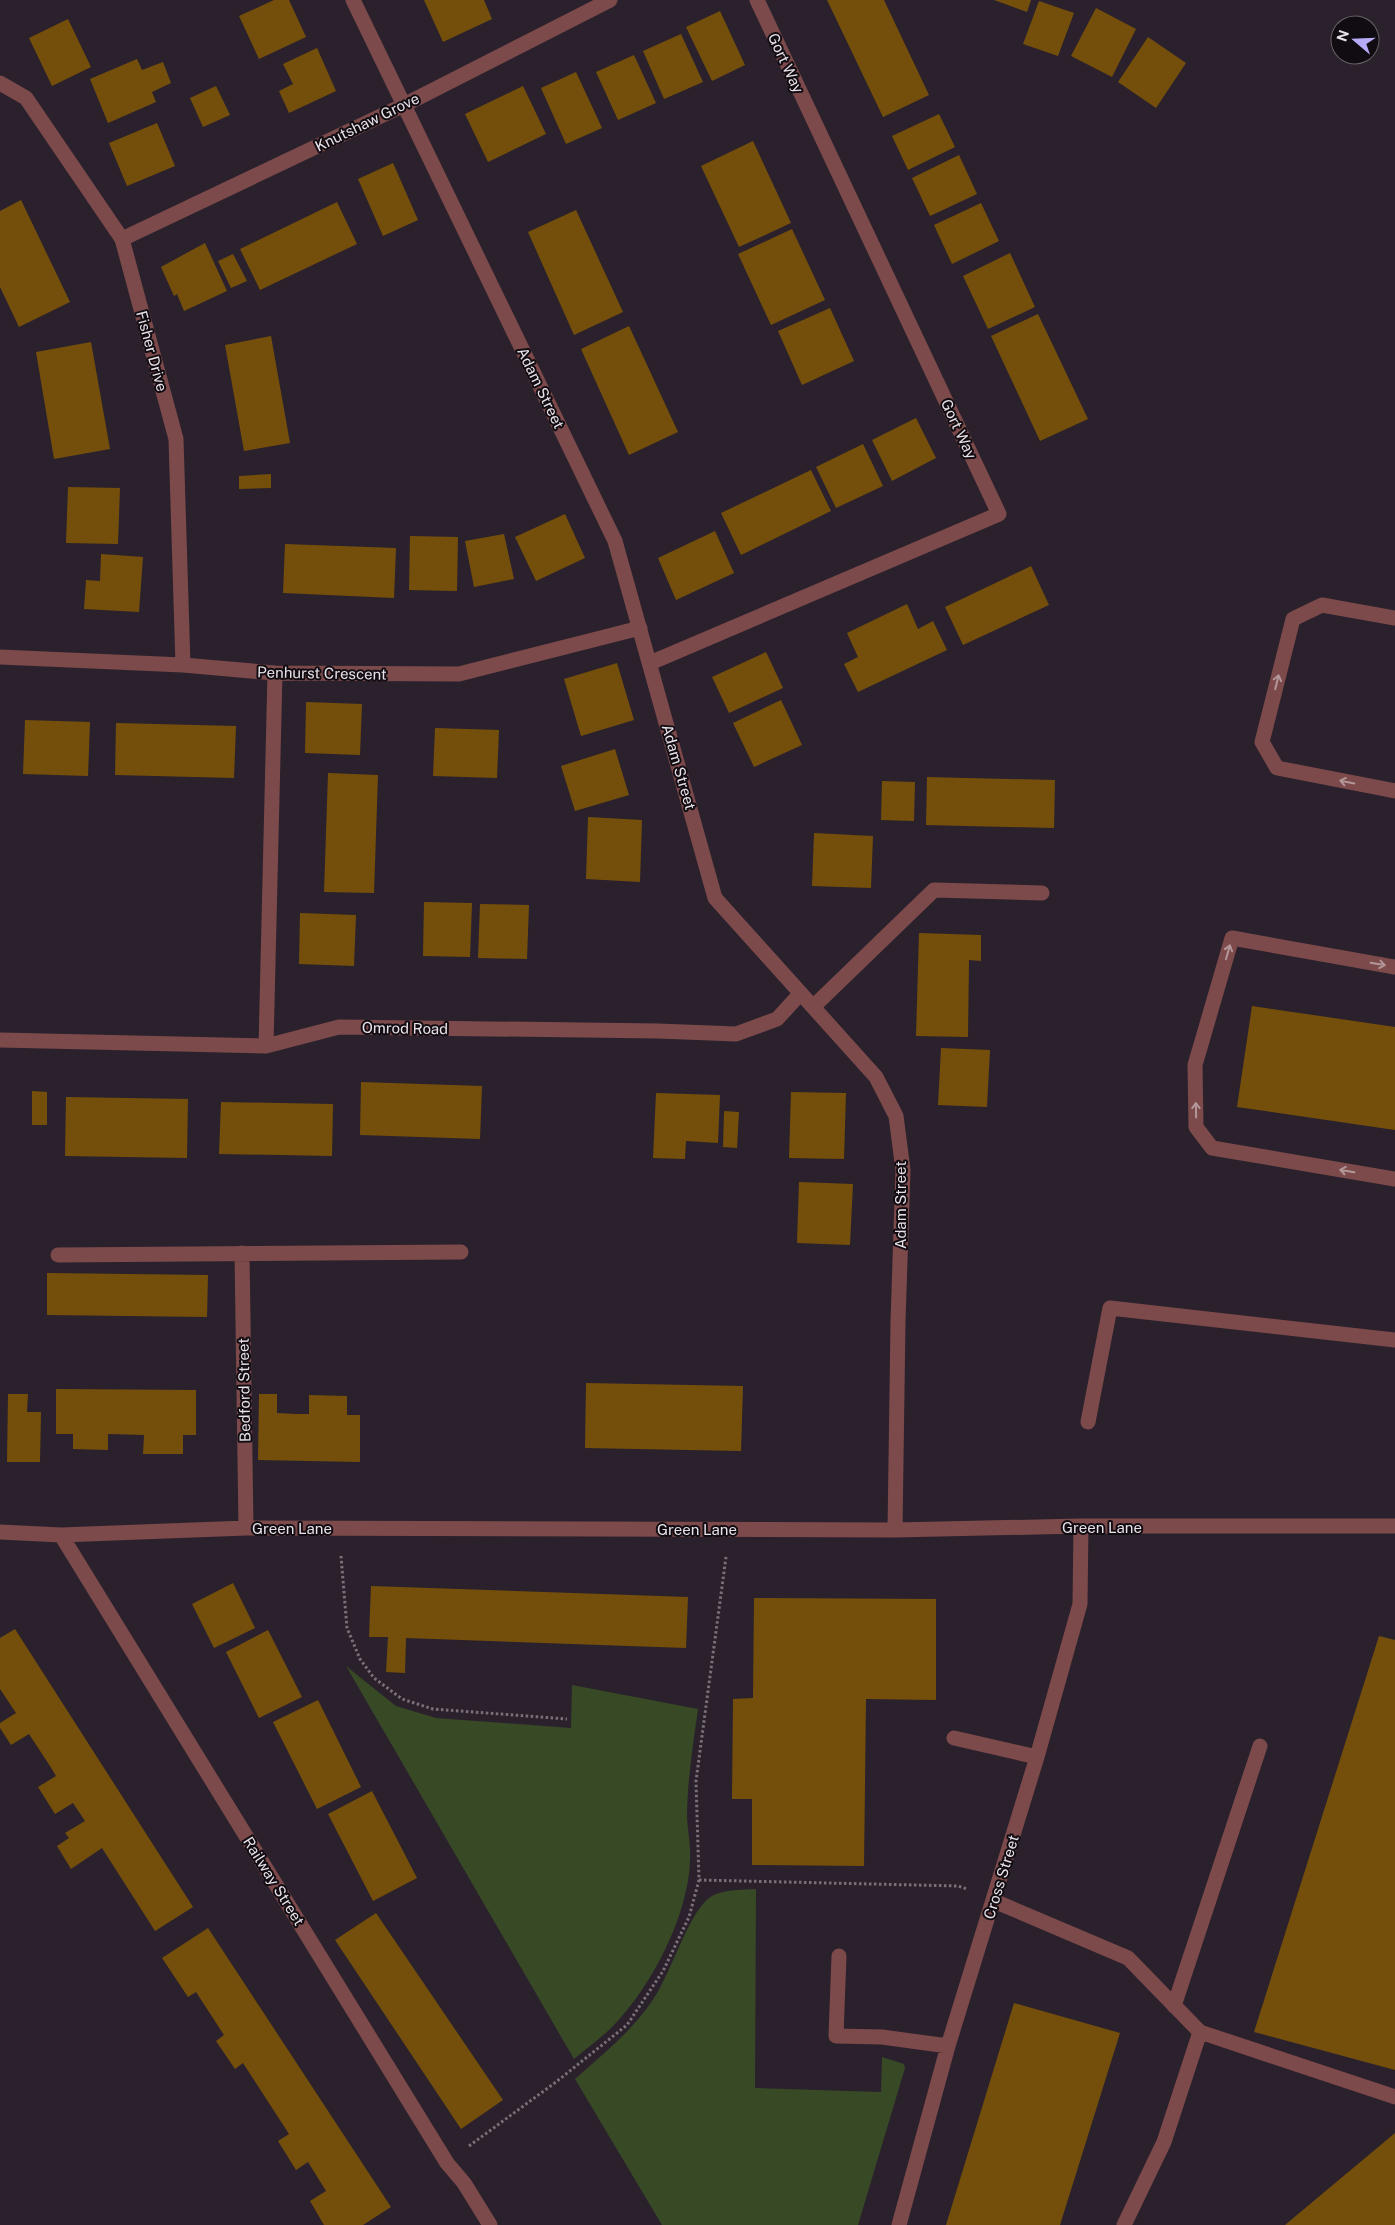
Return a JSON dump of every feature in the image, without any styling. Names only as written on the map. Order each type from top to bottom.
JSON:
[{"type":"street","name":"Adam Street","points":[[353,0],[615,541],[715,898],[876,1077],[896,1116],[903,1170],[898,1321],[895,1530]]},
{"type":"street","name":"Knutshaw Grove","points":[[122,239],[404,105],[610,0]]},
{"type":"street","name":"Gort Way","points":[[650,663],[999,514],[757,0]]},
{"type":"street","name":"Fisher Drive","points":[[0,83],[26,98],[122,239],[176,439],[183,666]]},
{"type":"street","points":[[1395,618],[1322,605],[1293,619],[1262,742],[1277,768],[1395,791]]},
{"type":"street","name":"Penhurst Crescent","points":[[0,657],[183,666],[274,674],[459,674],[640,628]]},
{"type":"street","points":[[266,1046],[274,674]]},
{"type":"street","points":[[813,1007],[934,890],[1042,893]]},
{"type":"street","points":[[1395,967],[1232,938],[1195,1065],[1196,1127],[1212,1148],[1395,1179]]},
{"type":"street","name":"Omrod Road","points":[[0,1040],[266,1046],[339,1027],[658,1031],[736,1034],[777,1018],[800,994]]},
{"type":"street","points":[[58,1255],[461,1252]]},
{"type":"street","name":"Bedford Street","points":[[242,1253],[246,1528]]},
{"type":"street","points":[[1088,1422],[1110,1308],[1395,1340]]},
{"type":"street","name":"Green Lane","points":[[0,1532],[61,1534],[246,1528],[895,1530],[1081,1526],[1395,1526]]},
{"type":"street","name":"Cross Street","points":[[899,2225],[948,2046],[1038,1757],[1080,1604],[1081,1526]]},
{"type":"street","name":"Railway Street","points":[[61,1534],[447,2163],[464,2183],[490,2225]]},
{"type":"street","points":[[954,1738],[1038,1757]]},
{"type":"street","points":[[1174,2006],[1260,1746]]},
{"type":"street","points":[[994,1901],[1128,1958],[1200,2032],[1395,2097]]},
{"type":"street","points":[[839,1956],[836,2036],[882,2037],[948,2046]]},
{"type":"street","points":[[1124,2225],[1164,2142],[1200,2032]]},
{"type":"path","points":[[340,1528],[342,1586],[348,1628],[360,1659],[374,1678],[402,1699],[432,1709],[567,1719]]},
{"type":"path","points":[[447,2163],[556,2082],[627,2025],[663,1971],[689,1917],[699,1880],[696,1781],[730,1530]]},
{"type":"path","points":[[699,1880],[958,1886],[994,1901]]},
{"type":"green space","points":[[346,1666],[396,1706],[436,1718],[571,1728],[572,1685],[698,1709],[687,1805],[690,1861],[683,1904],[666,1949],[642,1990],[615,2024],[574,2059]]},
{"type":"green space","points":[[756,1889],[755,2088],[881,2092],[882,2057],[904,2064],[905,2068],[858,2225],[662,2225],[575,2079],[626,2033],[644,2012],[666,1977],[686,1931],[701,1906],[709,1898],[719,1893],[731,1890]]},
{"type":"building","points":[[274,0],[289,0],[306,37],[259,59],[239,16]]},
{"type":"building","points":[[424,0],[484,0],[492,19],[443,42]]},
{"type":"building","points":[[827,0],[884,0],[929,95],[883,117]]},
{"type":"building","points":[[994,0],[1031,0],[1027,12]]},
{"type":"building","points":[[1039,1],[1074,13],[1058,56],[1023,44]]},
{"type":"building","points":[[1096,8],[1136,29],[1112,77],[1071,56]]},
{"type":"building","points":[[720,11],[745,65],[712,81],[686,27]]},
{"type":"building","points":[[68,19],[91,67],[52,86],[29,38]]},
{"type":"building","points":[[681,34],[703,82],[664,99],[643,51]]},
{"type":"building","points":[[1148,37],[1186,63],[1156,108],[1118,82]]},
{"type":"building","points":[[317,48],[336,91],[289,113],[279,91],[293,84],[283,64]]},
{"type":"building","points":[[634,55],[656,103],[618,120],[596,72]]},
{"type":"building","points":[[137,59],[142,70],[163,62],[171,83],[152,92],[156,102],[108,123],[90,79]]},
{"type":"building","points":[[576,72],[602,128],[566,144],[541,88]]},
{"type":"building","points":[[216,86],[230,115],[203,127],[190,98]]},
{"type":"building","points":[[523,86],[546,134],[488,162],[465,114]]},
{"type":"building","points":[[939,114],[955,147],[908,170],[892,136]]},
{"type":"building","points":[[157,123],[175,166],[127,186],[109,143]]},
{"type":"building","points":[[753,141],[791,223],[739,247],[701,166]]},
{"type":"building","points":[[959,155],[977,194],[930,216],[912,178]]},
{"type":"building","points":[[393,163],[418,220],[383,236],[358,179]]},
{"type":"building","points":[[21,200],[70,302],[19,327],[0,287],[0,211]]},
{"type":"building","points":[[337,202],[357,244],[260,290],[240,249]]},
{"type":"building","points":[[981,203],[999,241],[952,264],[934,225]]},
{"type":"building","points":[[576,210],[623,312],[574,335],[528,232]]},
{"type":"building","points":[[792,229],[825,300],[771,325],[738,254]]},
{"type":"building","points":[[205,243],[227,291],[184,311],[177,294],[174,296],[161,267]]},
{"type":"building","points":[[1010,253],[1035,307],[988,329],[963,276]]},
{"type":"building","points":[[233,254],[247,281],[231,288],[218,261]]},
{"type":"building","points":[[830,308],[854,361],[802,385],[778,331]]},
{"type":"building","points":[[1038,314],[1088,419],[1040,441],[991,336]]},
{"type":"building","points":[[629,326],[678,432],[629,455],[581,349]]},
{"type":"building","points":[[271,336],[290,443],[244,451],[225,345]]},
{"type":"building","points":[[91,342],[110,449],[54,459],[36,352]]},
{"type":"building","points":[[916,418],[936,458],[892,481],[872,440]]},
{"type":"building","points":[[863,444],[883,486],[836,508],[816,467]]},
{"type":"building","points":[[811,470],[831,511],[741,555],[721,513]]},
{"type":"building","points":[[271,474],[271,488],[239,489],[239,476]]},
{"type":"building","points":[[68,487],[120,488],[118,544],[66,543]]},
{"type":"building","points":[[565,514],[585,558],[536,581],[515,537]]},
{"type":"building","points":[[715,531],[734,573],[676,600],[658,558]]},
{"type":"building","points":[[504,534],[514,579],[474,587],[465,541]]},
{"type":"building","points":[[410,536],[458,537],[457,591],[409,590]]},
{"type":"building","points":[[285,544],[396,548],[394,598],[283,593]]},
{"type":"building","points":[[101,554],[143,557],[139,612],[84,609],[86,580],[100,581]]},
{"type":"building","points":[[1031,566],[1049,605],[963,645],[945,607]]},
{"type":"building","points":[[907,604],[918,629],[933,621],[947,650],[858,692],[844,664],[858,657],[847,633]]},
{"type":"building","points":[[766,652],[783,688],[729,713],[712,677]]},
{"type":"building","points":[[617,663],[634,720],[581,736],[564,679]]},
{"type":"building","points":[[781,700],[802,745],[754,767],[733,723]]},
{"type":"building","points":[[306,702],[362,704],[360,755],[305,753]]},
{"type":"building","points":[[25,720],[90,722],[88,776],[23,774]]},
{"type":"building","points":[[116,723],[236,726],[234,778],[115,775]]},
{"type":"building","points":[[435,728],[499,730],[497,778],[433,776]]},
{"type":"building","points":[[615,749],[629,795],[575,811],[561,766]]},
{"type":"building","points":[[328,773],[378,775],[374,893],[324,892]]},
{"type":"building","points":[[927,777],[1055,780],[1054,828],[926,825]]},
{"type":"building","points":[[882,781],[915,782],[914,821],[881,820]]},
{"type":"building","points":[[588,817],[642,820],[640,882],[586,879]]},
{"type":"building","points":[[814,833],[873,836],[871,888],[812,886]]},
{"type":"building","points":[[424,902],[472,903],[470,957],[423,956]]},
{"type":"building","points":[[480,904],[529,905],[527,959],[478,958]]},
{"type":"building","points":[[300,913],[356,915],[354,966],[299,964]]},
{"type":"building","points":[[919,933],[981,935],[981,961],[969,960],[968,1037],[916,1036]]},
{"type":"building","points":[[1252,1006],[1395,1027],[1395,1130],[1237,1107]]},
{"type":"building","points":[[941,1048],[990,1050],[987,1107],[938,1105]]},
{"type":"building","points":[[361,1082],[482,1086],[480,1139],[360,1135]]},
{"type":"building","points":[[32,1091],[47,1092],[47,1125],[32,1125]]},
{"type":"building","points":[[791,1092],[846,1093],[844,1159],[789,1158]]},
{"type":"building","points":[[656,1093],[720,1095],[718,1143],[686,1141],[685,1159],[653,1158]]},
{"type":"building","points":[[66,1097],[188,1099],[187,1158],[65,1156]]},
{"type":"building","points":[[221,1102],[333,1104],[332,1156],[219,1154]]},
{"type":"building","points":[[724,1111],[739,1112],[737,1148],[723,1147]]},
{"type":"building","points":[[799,1182],[853,1184],[850,1245],[797,1243]]},
{"type":"building","points":[[47,1273],[208,1275],[207,1317],[47,1315]]},
{"type":"building","points":[[586,1383],[743,1386],[741,1451],[585,1448]]},
{"type":"building","points":[[56,1389],[196,1390],[196,1435],[183,1435],[183,1454],[143,1454],[144,1435],[108,1434],[108,1450],[73,1449],[73,1434],[56,1434]]},
{"type":"building","points":[[8,1394],[28,1394],[27,1412],[41,1412],[40,1462],[7,1462]]},
{"type":"building","points":[[259,1394],[277,1394],[277,1413],[296,1414],[309,1414],[309,1395],[347,1396],[347,1415],[360,1415],[360,1462],[258,1460]]},
{"type":"building","points":[[233,1583],[255,1628],[214,1648],[192,1604]]},
{"type":"building","points":[[371,1586],[688,1597],[686,1648],[406,1638],[405,1673],[386,1672],[388,1637],[369,1637]]},
{"type":"building","points":[[754,1598],[936,1599],[936,1700],[866,1699],[864,1866],[752,1865],[752,1799],[732,1799],[733,1699],[753,1698]]},
{"type":"building","points":[[15,1629],[193,1907],[155,1931],[102,1848],[71,1869],[57,1846],[69,1838],[65,1833],[85,1821],[73,1803],[55,1814],[38,1787],[56,1776],[50,1766],[29,1734],[11,1745],[0,1728],[0,1723],[16,1713],[0,1689],[0,1638]]},
{"type":"building","points":[[268,1630],[302,1697],[259,1718],[226,1652]]},
{"type":"building","points":[[1379,1636],[1395,1640],[1395,2070],[1254,2032]]},
{"type":"building","points":[[318,1700],[361,1787],[317,1809],[273,1722]]},
{"type":"building","points":[[372,1791],[417,1878],[373,1901],[328,1814]]},
{"type":"building","points":[[376,1913],[503,2100],[461,2129],[335,1940]]},
{"type":"building","points":[[208,1928],[391,2207],[363,2225],[324,2225],[310,2201],[326,2191],[308,2162],[296,2170],[278,2141],[289,2134],[243,2063],[235,2069],[216,2041],[224,2035],[196,1992],[188,1997],[162,1958]]},
{"type":"building","points":[[1014,2003],[1120,2033],[1060,2225],[946,2225]]},
{"type":"building","points":[[1395,2133],[1395,2225],[1285,2225]]}]
